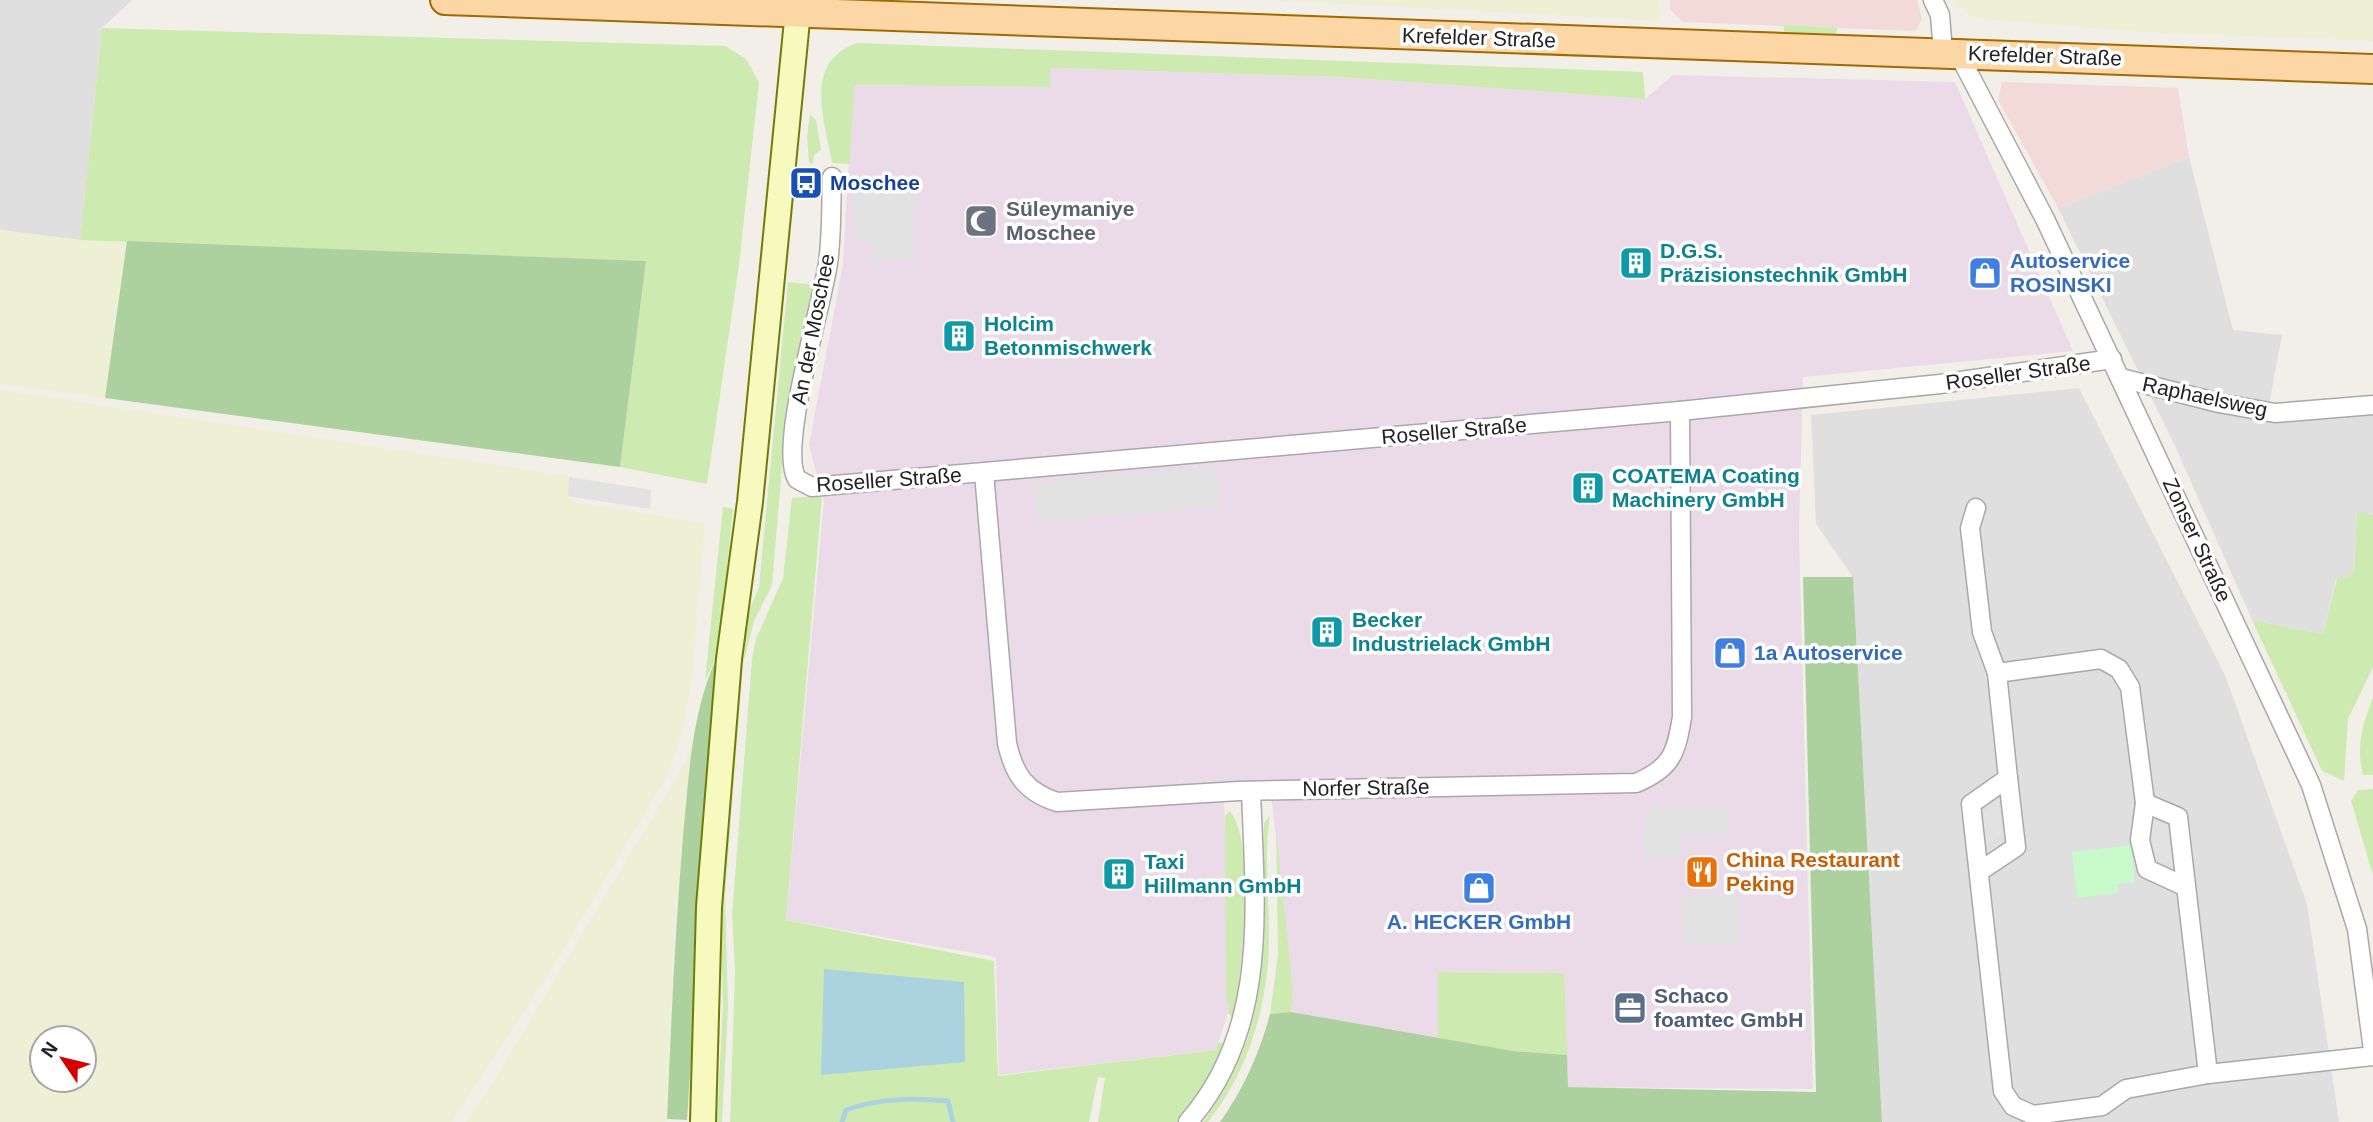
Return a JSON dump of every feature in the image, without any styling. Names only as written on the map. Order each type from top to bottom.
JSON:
[{"type":"main road","name":"Krefelder Straße","points":[[445,0],[798,6],[2373,69]]},
{"type":"main road","points":[[703,1122],[709,908],[728,673],[750,502],[798,6]]},
{"type":"street","points":[[1933,0],[1950,52]]},
{"type":"street","name":"Zonser Straße","points":[[1950,52],[2045,219],[2311,785],[2357,929],[2373,1050]]},
{"type":"street","name":"An der Moschee","points":[[797,479],[790,458],[829,260],[832,177]]},
{"type":"street","name":"Roseller Straße","points":[[797,479],[812,487],[1680,411],[1940,384],[2112,359]]},
{"type":"street","name":"Raphaelsweg","points":[[2121,378],[2218,403],[2275,413],[2373,405]]},
{"type":"street","name":"Norfer Straße","points":[[984,473],[1007,743],[1013,768],[1024,784],[1038,796],[1057,802],[1251,791],[1610,786],[1636,783],[1656,775],[1668,764],[1677,746],[1682,717],[1680,411]]},
{"type":"street","points":[[1976,508],[1970,528],[1982,632],[1997,673],[2016,847],[1980,871]]},
{"type":"street","points":[[1997,673],[2101,659],[2119,669],[2130,687],[2145,803],[2140,840],[2147,869],[2184,886]]},
{"type":"street","points":[[2008,778],[1971,804],[2003,1091],[2013,1106],[2033,1115],[2102,1106],[2126,1089],[2208,1074],[2373,1056]]},
{"type":"street","points":[[1188,1122],[1200,1108],[1227,1060],[1247,1007],[1254,965],[1251,791]]},
{"type":"street","points":[[2145,803],[2178,817],[2208,1074]]},
{"type":"shaded area","points":[[0,0],[132,0],[102,28],[80,240],[0,230]]},
{"type":"shaded area","points":[[1670,0],[1917,0],[1922,19],[1916,31],[1683,22],[1670,10]]},
{"type":"shaded area","points":[[1049,68],[1338,77],[1645,99],[1673,75],[1955,82],[2073,351],[1803,377],[1799,532],[1813,1089],[1568,1087],[1563,973],[1438,972],[1438,1039],[1291,1012],[1293,989],[1271,793],[1224,795],[1230,1006],[1216,1050],[999,1075],[996,957],[786,920],[824,500],[809,445],[843,264],[853,85],[1051,87]]},
{"type":"shaded area","points":[[2002,82],[2178,88],[2189,157],[2058,208],[1998,100]]},
{"type":"shaded area","points":[[2189,157],[2233,330],[2282,335],[2267,416],[2373,408],[2373,515],[2357,513],[2354,571],[2345,578],[2336,578],[2323,634],[2252,620],[2176,448],[2058,208]]},
{"type":"shaded area","points":[[914,177],[915,261],[872,263],[872,243],[855,244],[851,180]]},
{"type":"shaded area","points":[[2079,388],[2225,675],[2307,904],[2339,1122],[1882,1122],[1853,577],[1816,524],[1811,415]]},
{"type":"shaded area","points":[[1216,467],[1219,507],[1037,524],[1033,483]]},
{"type":"shaded area","points":[[569,477],[651,490],[650,509],[568,496]]},
{"type":"shaded area","points":[[1998,800],[2003,832],[1982,849],[1978,818]]},
{"type":"shaded area","points":[[1728,806],[1729,835],[1680,836],[1681,859],[1644,860],[1643,819],[1650,818],[1650,807]]},
{"type":"shaded area","points":[[2148,815],[2172,827],[2175,867],[2152,856]]},
{"type":"shaded area","points":[[1740,893],[1741,943],[1682,944],[1681,894]]},
{"type":"green space","points":[[1267,0],[1659,0],[1660,21]]},
{"type":"green space","points":[[1952,0],[2373,0],[2373,41],[2141,32],[1982,19],[1967,14]]},
{"type":"green space","points":[[1784,25],[1837,28],[1836,35],[1784,33]]},
{"type":"green space","points":[[102,28],[725,46],[746,59],[759,82],[739,265],[707,484],[620,467],[646,261],[80,240]]},
{"type":"green space","points":[[857,43],[1643,72],[1645,99],[1338,77],[1050,68],[1051,87],[854,85],[850,164],[832,163],[822,112],[823,79],[829,64],[840,52]]},
{"type":"green space","points":[[810,114],[816,120],[821,150],[814,155],[813,164],[809,163],[807,137]]},
{"type":"green space","points":[[0,230],[80,240],[127,241],[105,398],[0,384]]},
{"type":"green space","points":[[127,241],[646,261],[620,467],[105,398]]},
{"type":"green space","points":[[788,282],[816,285],[784,442],[772,585],[754,621],[743,664],[725,895],[728,1007],[722,1122],[717,1122],[723,1005],[720,919],[743,625],[759,587]]},
{"type":"green space","points":[[0,390],[570,476],[573,502],[705,523],[692,678],[683,731],[667,776],[551,970],[452,1122],[0,1122]]},
{"type":"green space","points":[[822,496],[786,920],[994,961],[998,1076],[1216,1050],[1218,1043],[1225,1042],[1204,1084],[1177,1122],[1098,1122],[1105,1078],[1098,1077],[1089,1122],[730,1122],[735,971],[732,914],[752,660],[756,639],[783,578],[792,498]]},
{"type":"green space","points":[[723,507],[733,509],[718,655],[705,680]]},
{"type":"green space","points":[[2357,512],[2373,515],[2373,667],[2348,719],[2344,781],[2322,771],[2252,620],[2323,634],[2337,578],[2345,578],[2354,571]]},
{"type":"green space","points":[[1803,577],[1853,577],[1882,1122],[1220,1122],[1250,1070],[1270,1014],[1291,1012],[1513,1051],[1567,1055],[1568,1087],[1816,1092]]},
{"type":"green space","points":[[718,655],[687,1120],[667,1119],[678,908],[690,767],[702,699]]},
{"type":"green space","points":[[2373,698],[2373,775],[2363,775],[2361,736]]},
{"type":"green space","points":[[692,740],[675,930],[666,1122],[465,1122],[491,1085],[660,805],[683,766]]},
{"type":"green space","points":[[2373,789],[2373,875],[2351,801],[2358,790]]},
{"type":"green space","points":[[1230,811],[1238,828],[1245,880],[1243,943],[1233,1018],[1228,1013],[1230,1006],[1226,1001],[1225,816]]},
{"type":"green space","points":[[1270,815],[1267,858],[1268,957],[1261,1007],[1255,1032],[1235,1080],[1208,1122],[1203,1122],[1227,1085],[1244,1049],[1254,1013],[1263,942],[1264,823]]},
{"type":"green space","points":[[1276,832],[1293,989],[1291,1012],[1270,1014],[1278,955]]},
{"type":"green space","points":[[2131,845],[2135,882],[2117,884],[2118,893],[2077,898],[2072,852]]},
{"type":"green space","points":[[1438,972],[1564,973],[1567,1055],[1513,1051],[1438,1039]]},
{"type":"water","points":[[824,969],[964,982],[965,1062],[821,1075]]},
{"type":"waterway","points":[[842,1122],[846,1110],[871,1103],[909,1099],[948,1101],[953,1122]]},
{"type":"place","name":"Moschee","points":[[806,183]]},
{"type":"place","name":"Süleymaniye Moschee","points":[[981,221]]},
{"type":"place","name":"D.G.S. Präzisionstechnik GmbH","points":[[1636,263]]},
{"type":"place","name":"Autoservice ROSINSKI","points":[[1985,273]]},
{"type":"place","name":"Holcim Betonmischwerk","points":[[959,336]]},
{"type":"place","name":"COATEMA Coating Machinery GmbH","points":[[1588,488]]},
{"type":"place","name":"Becker Industrielack GmbH","points":[[1327,632]]},
{"type":"place","name":"1a Autoservice","points":[[1730,653]]},
{"type":"place","name":"China Restaurant Peking","points":[[1702,872]]},
{"type":"place","name":"Taxi Hillmann GmbH","points":[[1119,874]]},
{"type":"place","name":"A. HECKER GmbH","points":[[1479,888]]},
{"type":"place","name":"Schaco foamtec GmbH","points":[[1630,1008]]}]
